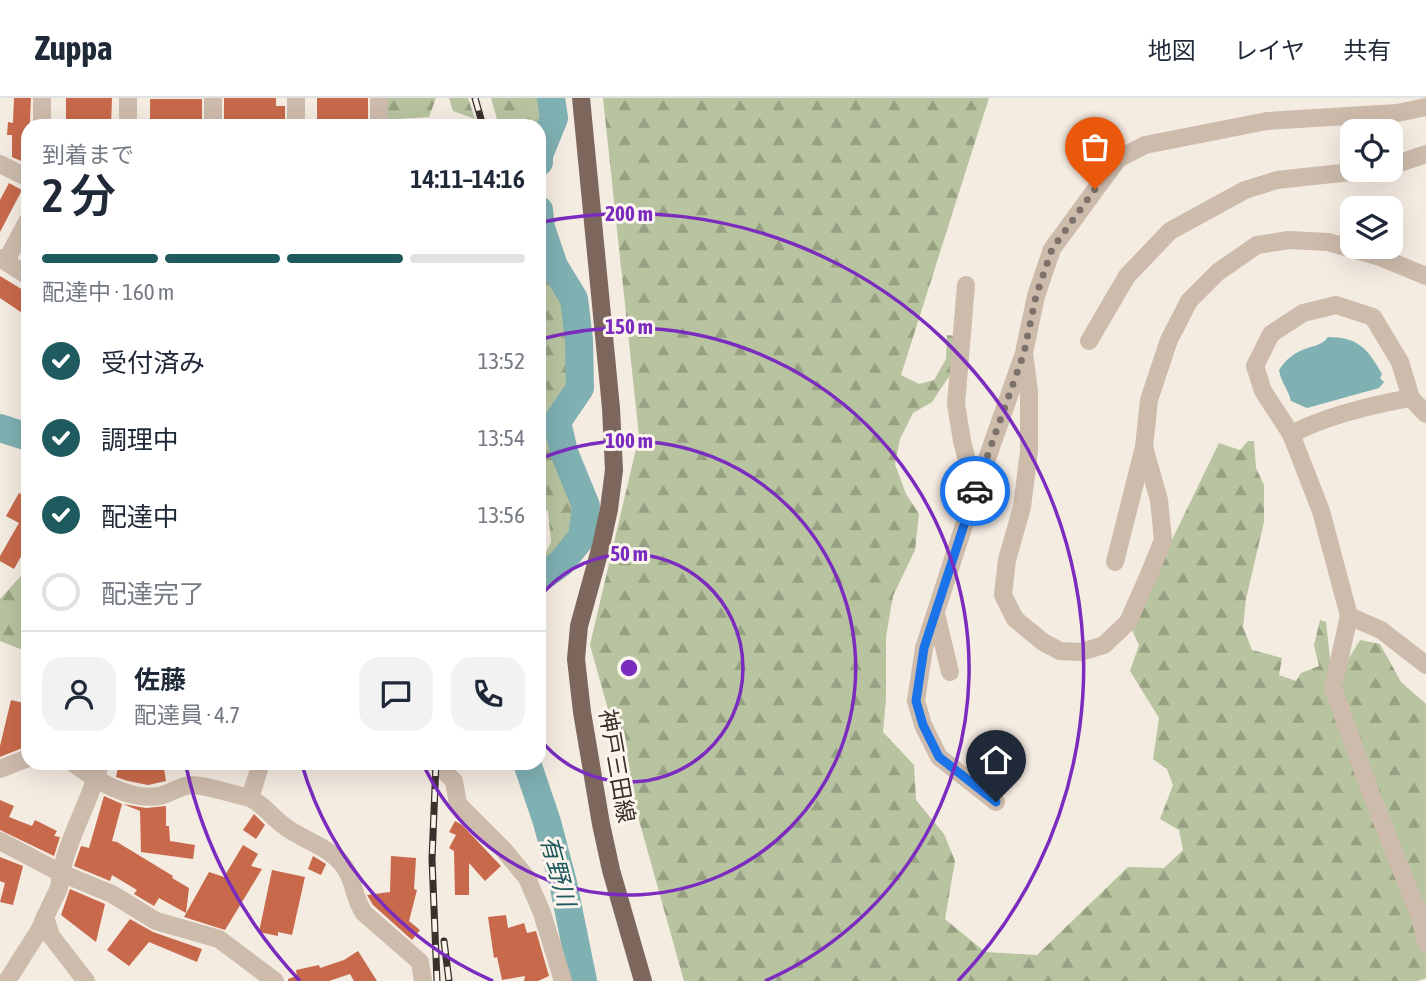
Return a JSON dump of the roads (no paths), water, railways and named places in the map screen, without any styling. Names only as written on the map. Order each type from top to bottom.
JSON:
[{"type":"main road","name":"神戸三田線","points":[[581,98],[611,408],[614,470],[601,546],[579,626],[576,659],[601,824],[611,870],[643,981]]},
{"type":"street","points":[[42,98],[42,119]]},
{"type":"street","points":[[128,98],[128,119]]},
{"type":"street","points":[[213,98],[213,119]]},
{"type":"street","points":[[296,98],[296,119]]},
{"type":"street","points":[[379,98],[379,119]]},
{"type":"street","points":[[996,802],[939,757],[923,725],[916,701],[924,648],[975,491],[1024,353],[1036,296],[1052,249],[1118,159],[1145,145],[1267,121],[1397,113],[1426,107]]},
{"type":"street","points":[[1403,162],[1426,154]]},
{"type":"street","points":[[0,164],[21,174]]},
{"type":"street","points":[[1090,341],[1126,276],[1170,231],[1245,190],[1277,180],[1340,173]]},
{"type":"street","points":[[21,231],[3,260],[21,272]]},
{"type":"street","points":[[1115,562],[1144,447],[1149,400],[1169,340],[1189,301],[1218,272],[1257,245],[1289,240],[1328,242],[1377,256],[1426,276]]},
{"type":"street","points":[[966,285],[956,404],[975,491]]},
{"type":"street","points":[[1426,414],[1411,398],[1400,362],[1373,317],[1336,305],[1303,313],[1271,334],[1255,366],[1263,391],[1291,434],[1321,511],[1349,616],[1334,688],[1370,791],[1420,917],[1426,944]]},
{"type":"street","points":[[1024,353],[1029,392],[1029,451],[1022,507],[1007,560],[1003,595],[1016,619],[1043,642],[1060,651],[1081,652],[1104,645],[1128,622],[1148,577],[1163,540],[1159,500],[1144,447]]},
{"type":"street","points":[[1291,434],[1371,405],[1411,398]]},
{"type":"street","points":[[936,612],[950,673]]},
{"type":"street","points":[[1349,616],[1381,630],[1426,665]]},
{"type":"street","points":[[0,769],[21,761]]},
{"type":"street","points":[[7,981],[59,888],[76,824],[98,770],[116,789],[134,795],[149,797],[190,785],[250,798],[263,805],[283,826],[330,852],[348,872],[358,904],[364,913],[420,962],[423,981]]},
{"type":"street","points":[[250,798],[259,770]]},
{"type":"street","points":[[443,770],[454,781],[458,804],[503,849],[527,878],[542,913],[563,981]]},
{"type":"street","points":[[0,841],[61,873],[112,894],[156,921],[219,939],[275,981]]},
{"type":"street","points":[[45,917],[51,936],[86,981]]},
{"type":"water","points":[[1328,337],[1347,339],[1361,346],[1377,365],[1382,374],[1380,378],[1384,382],[1379,388],[1307,408],[1291,401],[1279,370],[1295,354],[1320,344]]},
{"type":"waterway","name":"有野川","points":[[546,138],[554,118],[551,98]]},
{"type":"waterway","name":"有野川","points":[[546,243],[554,266],[574,299],[579,340],[580,388],[557,422],[564,452],[586,506],[582,537],[561,563],[546,574]]},
{"type":"waterway","points":[[0,428],[21,435]]},
{"type":"waterway","name":"有野川","points":[[529,770],[563,883],[583,981]]},
{"type":"railway","points":[[475,98],[481,119]]},
{"type":"railway","points":[[436,770],[432,859],[437,981]]},
{"type":"railway","points":[[444,941],[449,981]]}]
